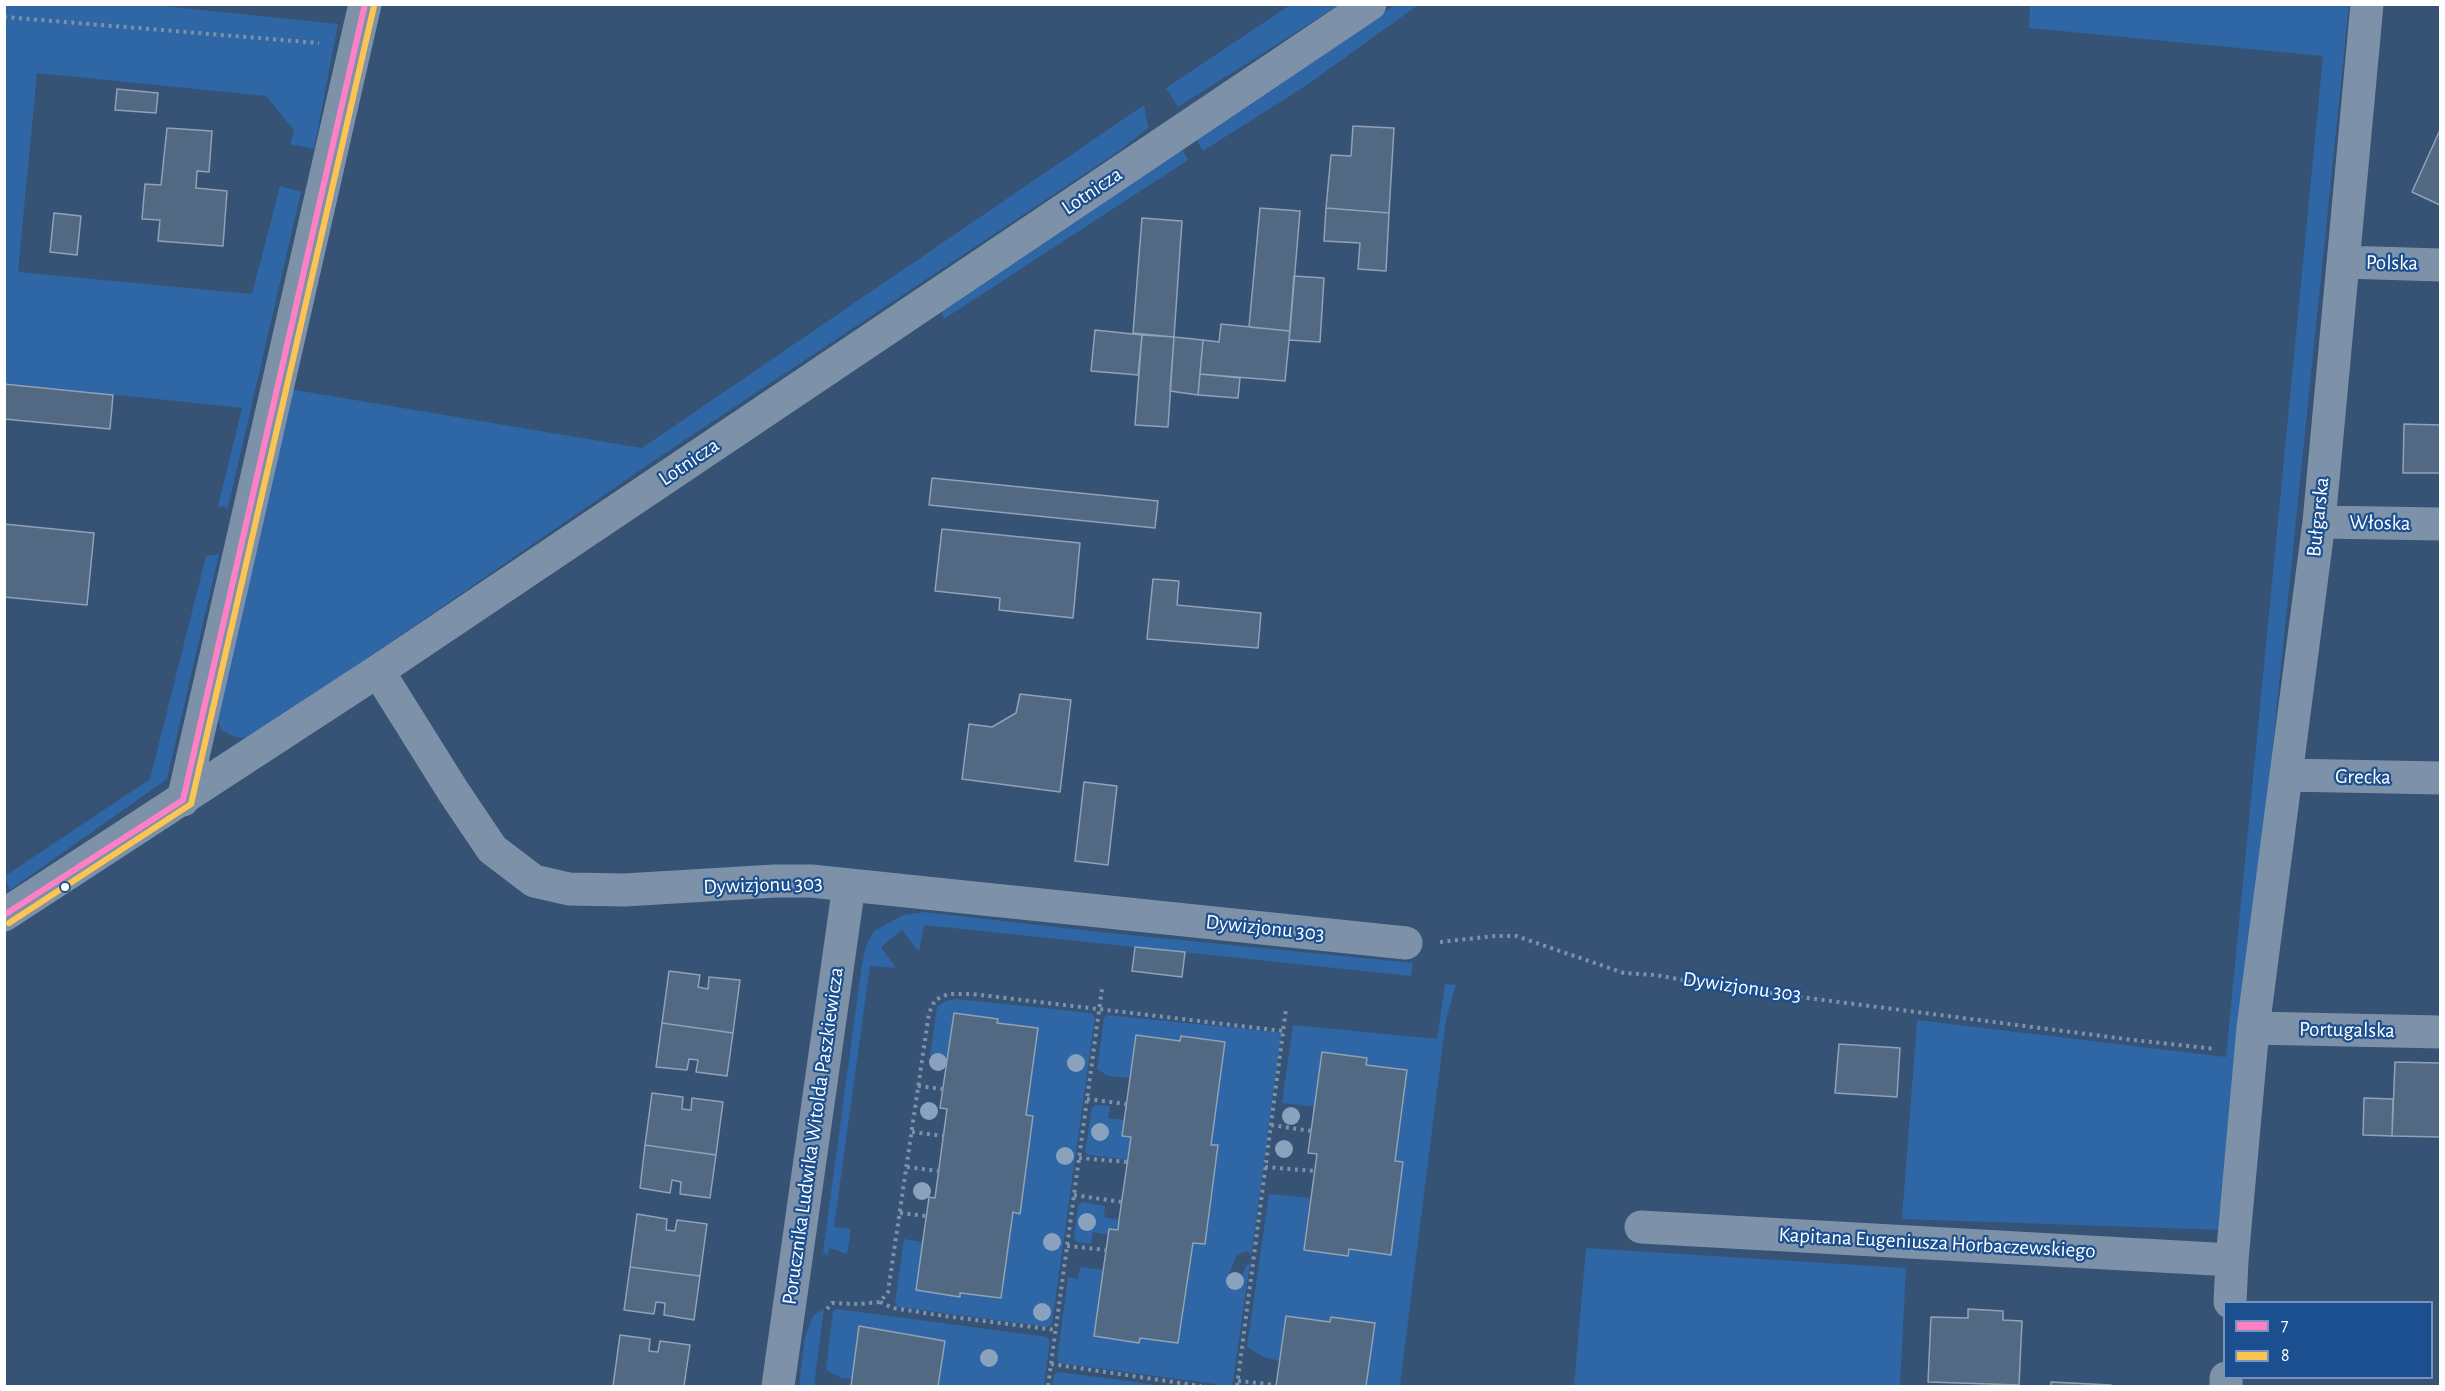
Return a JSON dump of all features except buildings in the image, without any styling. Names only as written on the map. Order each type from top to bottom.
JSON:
[{"type":"street","points":[[183,800],[365,4]]},
{"type":"street","name":"Lotnicza","points":[[4,915],[378,671],[1370,4]]},
{"type":"street","name":"Bułgarska","points":[[2230,1301],[2252,1040],[2319,522],[2367,4]]},
{"type":"street","name":"Polska","points":[[2344,262],[2440,265]]},
{"type":"street","name":"Włoska","points":[[2319,522],[2440,524]]},
{"type":"street","name":"Dywizjonu 303","points":[[378,671],[492,849],[534,881],[569,889],[624,890],[811,881],[1406,943]]},
{"type":"street","name":"Grecka","points":[[2286,775],[2440,778]]},
{"type":"street","name":"Porucznika Ludwika Witolda Paszkiewicza","points":[[778,1386],[849,885]]},
{"type":"street","name":"Portugalska","points":[[2252,1040],[2440,1032]]},
{"type":"street","name":"Kapitana Eugeniusza Horbaczewskiego","points":[[1641,1227],[2232,1260]]},
{"type":"path","points":[[4,17],[356,46]]},
{"type":"path","name":"Dywizjonu 303","points":[[1406,943],[1516,936],[1624,973],[1656,975],[1715,986],[2133,1041],[2252,1040]]},
{"type":"path","points":[[1048,1386],[1102,989]]},
{"type":"path","points":[[880,1302],[888,1292],[929,1013],[935,1000],[948,994],[972,994],[1283,1031]]},
{"type":"path","points":[[1276,1385],[1237,1384],[1286,1009]]},
{"type":"path","points":[[918,1086],[943,1089]]},
{"type":"path","points":[[1088,1099],[1126,1104]]},
{"type":"path","points":[[1271,1125],[1311,1131]]},
{"type":"path","points":[[912,1132],[944,1136]]},
{"type":"path","points":[[1079,1158],[1127,1162]]},
{"type":"path","points":[[907,1167],[938,1172]]},
{"type":"path","points":[[1265,1167],[1315,1172]]},
{"type":"path","points":[[1074,1195],[1122,1202]]},
{"type":"path","points":[[900,1213],[926,1216]]},
{"type":"path","points":[[1067,1246],[1106,1250]]},
{"type":"path","points":[[826,1318],[827,1307],[832,1303],[880,1302],[903,1310],[1056,1330]]},
{"type":"path","points":[[1051,1364],[1201,1386]]},
{"type":"shaded area","points":[[5,4],[153,5],[338,24],[314,149],[290,144],[294,130],[266,96],[37,73],[18,272],[252,294],[280,186],[301,192],[228,508],[218,506],[242,408],[5,383]]},
{"type":"shaded area","points":[[1290,5],[1339,5],[1178,107],[1166,88]]},
{"type":"shaded area","points":[[1395,5],[1418,5],[1307,85],[1203,151],[1196,139]]},
{"type":"shaded area","points":[[2030,5],[2349,5],[2223,1230],[1902,1219],[1917,1020],[2226,1057],[2323,56],[2029,28]]},
{"type":"shaded area","points":[[1144,105],[1148,128],[1119,151],[652,462],[252,738],[235,737],[221,730],[218,720],[289,389],[642,448]]},
{"type":"shaded area","points":[[1181,147],[1188,160],[944,319],[940,308]]},
{"type":"shaded area","points":[[219,554],[167,779],[10,890],[5,876],[150,779],[206,556]]},
{"type":"shaded area","points":[[924,912],[1413,963],[1411,976],[924,925],[919,952],[902,930],[881,947],[896,968],[870,966],[834,1227],[851,1229],[847,1254],[830,1248],[827,1256],[823,1252],[862,963],[867,943],[874,931],[903,915]]},
{"type":"shaded area","points":[[1445,984],[1456,985],[1446,1019],[1400,1386],[1366,1386],[1375,1324],[1331,1317],[1330,1322],[1286,1316],[1279,1361],[1263,1357],[1247,1347],[1269,1194],[1311,1198],[1304,1250],[1348,1256],[1349,1249],[1390,1255],[1403,1163],[1395,1161],[1407,1071],[1366,1065],[1367,1058],[1322,1052],[1315,1107],[1282,1103],[1293,1025],[1437,1039]]},
{"type":"shaded area","points":[[957,999],[1091,1013],[1095,1017],[1052,1324],[1048,1327],[898,1307],[895,1302],[904,1239],[922,1242],[916,1290],[959,1297],[1013,1212],[1020,1213],[1033,1116],[1026,1115],[1038,1029],[997,1023],[997,1019],[954,1013],[946,1065],[929,1063],[937,1007],[945,1001]]},
{"type":"shaded area","points":[[1107,1015],[1277,1032],[1281,1037],[1251,1257],[1248,1251],[1237,1255],[1227,1279],[1232,1289],[1237,1290],[1246,1266],[1250,1263],[1233,1382],[1229,1386],[1060,1363],[1057,1359],[1068,1277],[1078,1279],[1080,1267],[1104,1270],[1094,1336],[1138,1343],[1140,1338],[1178,1343],[1193,1243],[1205,1244],[1218,1146],[1211,1145],[1225,1042],[1181,1036],[1180,1041],[1136,1035],[1130,1078],[1108,1076],[1097,1069],[1104,1018]]},
{"type":"shaded area","points":[[1096,1105],[1110,1106],[1108,1118],[1124,1120],[1122,1135],[1131,1137],[1127,1160],[1089,1155],[1085,1152],[1092,1108]]},
{"type":"shaded area","points":[[1083,1202],[1105,1206],[1104,1217],[1119,1220],[1118,1230],[1110,1229],[1109,1235],[1093,1232],[1091,1244],[1077,1242],[1074,1239],[1078,1205]]},
{"type":"shaded area","points":[[1586,1248],[1906,1268],[1900,1386],[1574,1386]]},
{"type":"shaded area","points":[[824,1308],[814,1386],[799,1386],[805,1336],[813,1316]]},
{"type":"shaded area","points":[[837,1309],[1047,1337],[1050,1341],[1044,1386],[938,1386],[944,1341],[860,1326],[852,1379],[841,1378],[826,1370],[833,1311]]},
{"type":"shaded area","points":[[1058,1372],[1163,1386],[1052,1386],[1054,1375]]},
{"type":"transit line","name":"7","points":[[4,915],[183,800],[365,4]]},
{"type":"transit line","name":"8","points":[[9,923],[191,804],[374,6]]}]
